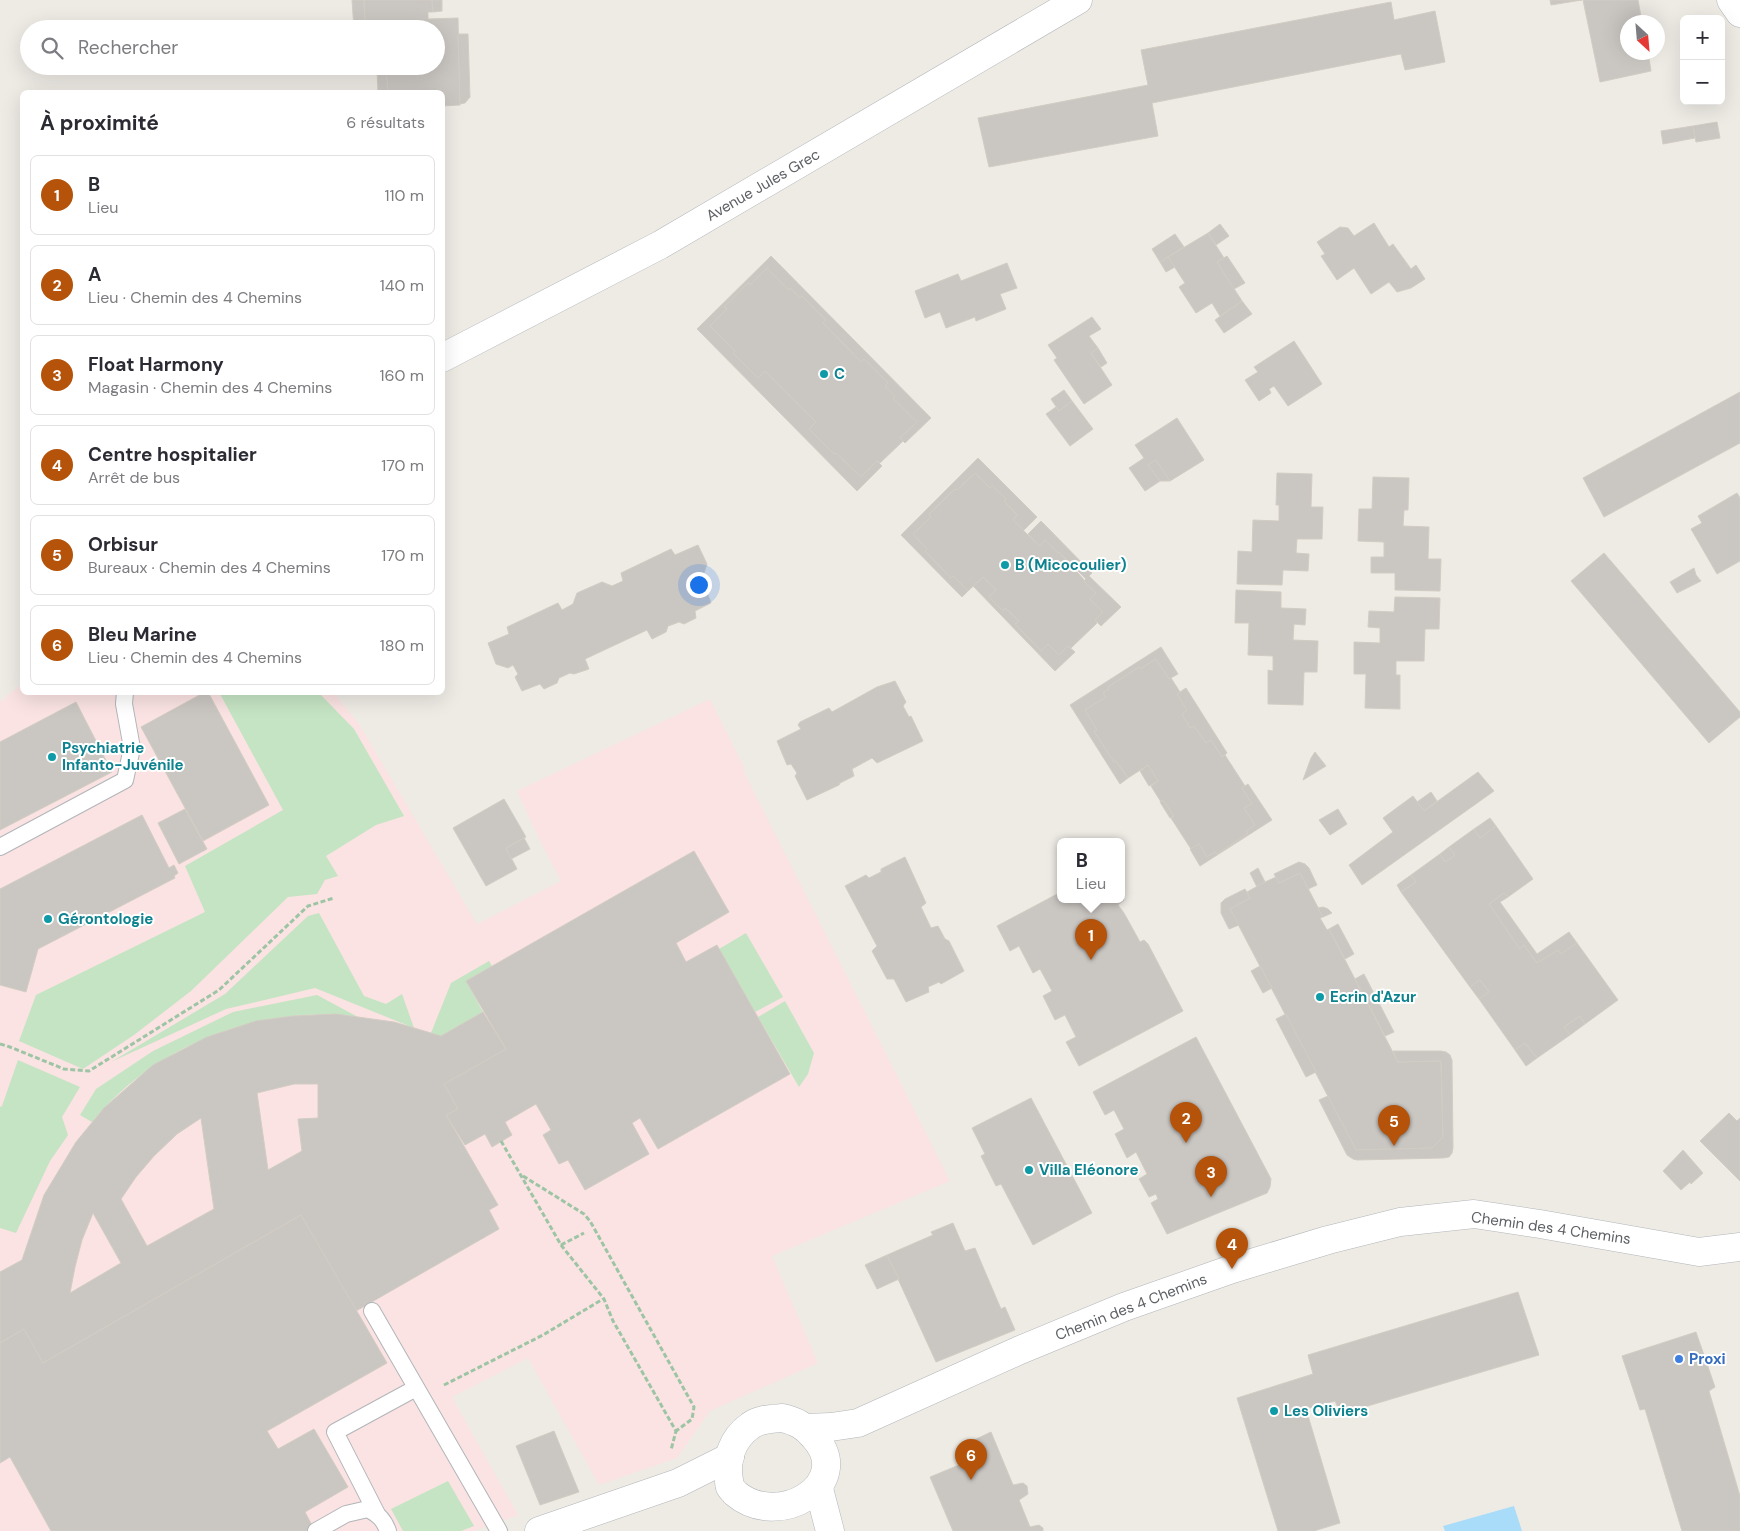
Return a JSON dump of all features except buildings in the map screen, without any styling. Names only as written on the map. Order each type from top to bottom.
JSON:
[{"type":"street","name":"Avenue Jules Grec","points":[[445,356],[660,245],[1078,0]]},
{"type":"street","points":[[1731,0],[1740,13]]},
{"type":"street","name":"Chemin des 4 Chemins","points":[[806,1428],[858,1423],[1020,1350],[1124,1307],[1232,1269],[1328,1240],[1400,1222],[1474,1214],[1699,1252],[1740,1247]]},
{"type":"street","points":[[782,1418],[794,1421],[806,1428],[822,1445],[826,1463],[823,1482],[819,1489],[808,1502],[793,1511],[785,1519],[762,1512],[748,1505],[730,1487],[728,1472],[731,1449],[739,1435],[751,1425],[766,1419],[782,1418]]},
{"type":"street","name":"Chemin des 4 Chemins","points":[[826,1463],[839,1444],[858,1423]]},
{"type":"street","points":[[540,1531],[678,1483],[730,1456]]},
{"type":"street","points":[[678,1483],[730,1487]]},
{"type":"street","points":[[819,1489],[830,1531]]},
{"type":"lane","points":[[0,847],[125,780],[132,748],[124,704],[125,695]]},
{"type":"lane","points":[[372,1311],[499,1531]]},
{"type":"lane","points":[[377,1514],[335,1432],[419,1392]]},
{"type":"lane","points":[[316,1531],[346,1514],[368,1509],[384,1521],[388,1531]]},
{"type":"path","points":[[0,1044],[64,1069],[89,1071],[219,990],[308,906],[334,898]]},
{"type":"path","points":[[501,1141],[561,1245],[604,1299],[622,1336],[676,1431]]},
{"type":"path","points":[[522,1175],[584,1214],[590,1221],[694,1407],[692,1419],[676,1431],[668,1461],[678,1483]]},
{"type":"path","points":[[561,1245],[584,1233]]},
{"type":"path","points":[[419,1392],[543,1335],[604,1299]]},
{"type":"shaded area","points":[[20,686],[20,695],[336,695],[359,724],[477,924],[561,881],[517,791],[710,699],[743,765],[745,774],[950,1181],[772,1256],[818,1363],[710,1411],[677,1458],[599,1485],[528,1358],[452,1397],[518,1515],[474,1531],[0,1531],[0,702]]},
{"type":"green space","points":[[221,695],[321,695],[354,729],[404,816],[376,825],[326,856],[338,876],[325,880],[317,894],[288,897],[191,991],[134,1035],[83,1069],[19,1041],[36,995],[205,912],[185,866],[283,810]]},
{"type":"green space","points":[[319,913],[364,996],[386,1004],[402,994],[414,1028],[315,988],[226,1009],[111,1062],[225,994],[308,916]]},
{"type":"green space","points":[[746,933],[783,997],[755,1012],[719,949]]},
{"type":"green space","points":[[489,961],[492,966],[466,981],[483,1012],[441,1036],[431,1033],[451,983]]},
{"type":"green space","points":[[317,995],[358,1017],[321,1015],[284,1017],[247,1024],[212,1036],[178,1052],[146,1071],[117,1095],[92,1122],[80,1115],[96,1089],[153,1051],[233,1012]]},
{"type":"green space","points":[[785,1001],[814,1053],[808,1074],[799,1087],[758,1017]]},
{"type":"green space","points":[[18,1060],[80,1087],[62,1117],[68,1135],[50,1161],[16,1233],[0,1228],[0,1107],[2,1106]]},
{"type":"green space","points":[[448,1481],[474,1526],[461,1531],[403,1531],[391,1509]]},
{"type":"water","points":[[1514,1506],[1522,1531],[1445,1531],[1443,1526]]},
{"type":"place","name":"C","points":[[824,374]]},
{"type":"place","name":"B (Micocoulier)","points":[[1005,565]]},
{"type":"place","name":"Psychiatrie Infanto-Juvénile","points":[[52,757]]},
{"type":"place","name":"Gérontologie","points":[[48,919]]},
{"type":"place","name":"B","points":[[1091,960]]},
{"type":"place","name":"Ecrin d'Azur","points":[[1320,997]]},
{"type":"place","name":"A","points":[[1186,1143]]},
{"type":"place","name":"Orbisur","points":[[1394,1146]]},
{"type":"place","name":"Villa Eléonore","points":[[1029,1170]]},
{"type":"place","name":"Float Harmony","points":[[1211,1197]]},
{"type":"place","name":"Centre hospitalier","points":[[1232,1269]]},
{"type":"place","name":"Proxi","points":[[1679,1359]]},
{"type":"place","name":"Les Oliviers","points":[[1274,1411]]},
{"type":"place","name":"Bleu Marine","points":[[971,1480]]}]
